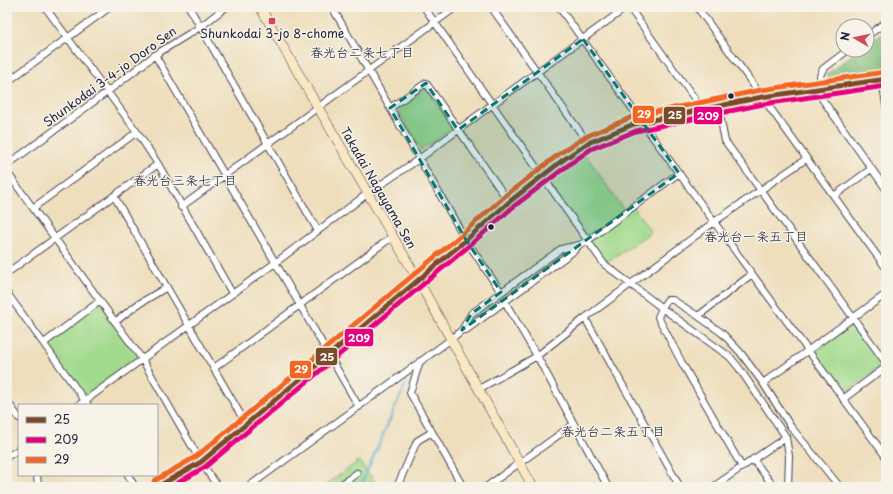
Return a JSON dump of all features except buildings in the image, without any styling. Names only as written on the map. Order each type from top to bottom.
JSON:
[{"type":"street","points":[[45,7],[158,164],[232,293]]},
{"type":"street","points":[[7,82],[110,7]]},
{"type":"street","points":[[188,7],[318,230]]},
{"type":"street","name":"Shunkodai 3-4-jo Doro Sen","points":[[7,165],[155,55],[200,27],[226,7]]},
{"type":"street","name":"Takadai Nagayama Sen","points":[[260,7],[418,280],[533,487]]},
{"type":"street","points":[[332,7],[466,240],[501,292]]},
{"type":"street","points":[[424,7],[436,22],[604,264],[730,358],[739,368],[786,437],[789,456],[788,487]]},
{"type":"street","points":[[182,207],[456,7]]},
{"type":"street","points":[[491,7],[588,143]]},
{"type":"street","points":[[560,7],[679,174],[886,458]]},
{"type":"street","points":[[7,293],[87,403],[142,359],[275,263],[367,194],[419,159],[628,7],[702,109]]},
{"type":"street","points":[[697,7],[886,268]]},
{"type":"street","points":[[875,30],[886,22]]},
{"type":"street","points":[[155,55],[226,175],[275,263],[359,407]]},
{"type":"street","points":[[837,58],[823,69],[818,88],[871,169],[886,189]]},
{"type":"street","points":[[157,487],[201,462],[510,202],[588,143],[642,122],[702,109],[762,97],[884,79],[886,104]]},
{"type":"street","points":[[390,108],[426,83],[510,202]]},
{"type":"street","points":[[718,106],[725,141],[886,364]]},
{"type":"street","points":[[33,208],[136,132]]},
{"type":"street","points":[[479,389],[537,356],[585,318],[714,222],[806,159]]},
{"type":"street","points":[[7,273],[158,164]]},
{"type":"street","points":[[834,196],[871,169]]},
{"type":"street","points":[[7,172],[142,359],[201,462],[218,487]]},
{"type":"street","points":[[248,487],[450,340],[462,330],[471,314],[501,292],[561,249],[579,245],[587,241],[679,174]]},
{"type":"street","points":[[114,196],[246,424]]},
{"type":"street","points":[[214,368],[301,306],[392,237]]},
{"type":"street","points":[[462,330],[466,330],[505,302],[575,250],[579,245]]},
{"type":"street","points":[[698,316],[752,274]]},
{"type":"street","points":[[115,322],[137,305],[167,287]]},
{"type":"street","points":[[764,383],[886,294]]},
{"type":"street","points":[[742,467],[682,363],[658,317],[668,300],[673,300],[722,333],[740,352],[764,383],[792,427],[840,487]]},
{"type":"street","points":[[44,344],[100,301]]},
{"type":"street","points":[[505,302],[537,356],[608,487]]},
{"type":"street","points":[[585,318],[680,487]]},
{"type":"street","points":[[420,361],[410,393],[463,487]]},
{"type":"street","points":[[843,399],[886,367]]},
{"type":"street","points":[[7,401],[18,417]]},
{"type":"street","points":[[486,487],[574,424]]},
{"type":"street","points":[[397,487],[417,442],[432,432]]},
{"type":"street","points":[[713,487],[722,484],[742,467],[786,437]]},
{"type":"street","points":[[7,457],[18,450]]},
{"type":"street","points":[[754,459],[774,487]]},
{"type":"street","points":[[338,487],[357,473]]},
{"type":"street","points":[[37,476],[38,487]]},
{"type":"street","points":[[129,476],[135,487]]},
{"type":"highlighted area","points":[[583,39],[679,173],[462,330],[471,314],[501,292],[466,240],[390,108],[426,83],[458,130]]},
{"type":"green space","points":[[886,30],[886,70],[830,80],[827,74],[848,58],[875,58],[875,38]]},
{"type":"green space","points":[[426,87],[453,129],[421,150],[397,108]]},
{"type":"green space","points":[[581,148],[625,212],[633,207],[651,232],[604,264],[543,176]]},
{"type":"green space","points":[[100,301],[142,359],[85,401],[44,343]]},
{"type":"green space","points":[[853,324],[883,365],[845,393],[815,352]]},
{"type":"green space","points":[[359,461],[375,482],[372,487],[323,487]]},
{"type":"waterway","points":[[360,487],[407,381]]},
{"type":"transit line","name":"29","points":[[154,481],[197,456],[461,235],[505,196],[559,154],[585,137],[632,117],[655,112],[761,90],[885,72]]},
{"type":"transit line","name":"25","points":[[157,487],[201,462],[466,240],[509,202],[563,160],[588,143],[634,124],[762,97],[886,79]]},
{"type":"transit line","name":"209","points":[[171,487],[205,467],[470,245],[513,207],[591,149],[636,131],[763,104],[886,86]]},
{"type":"place","name":"Shunkodai 3-jo 8-chome","points":[[272,21]]},
{"type":"district","name":"春光台二条七丁目","points":[[362,52]]},
{"type":"district","name":"春光台三条七丁目","points":[[185,180]]},
{"type":"district","name":"春光台一条五丁目","points":[[756,236]]},
{"type":"district","name":"春光台二条五丁目","points":[[613,431]]}]
